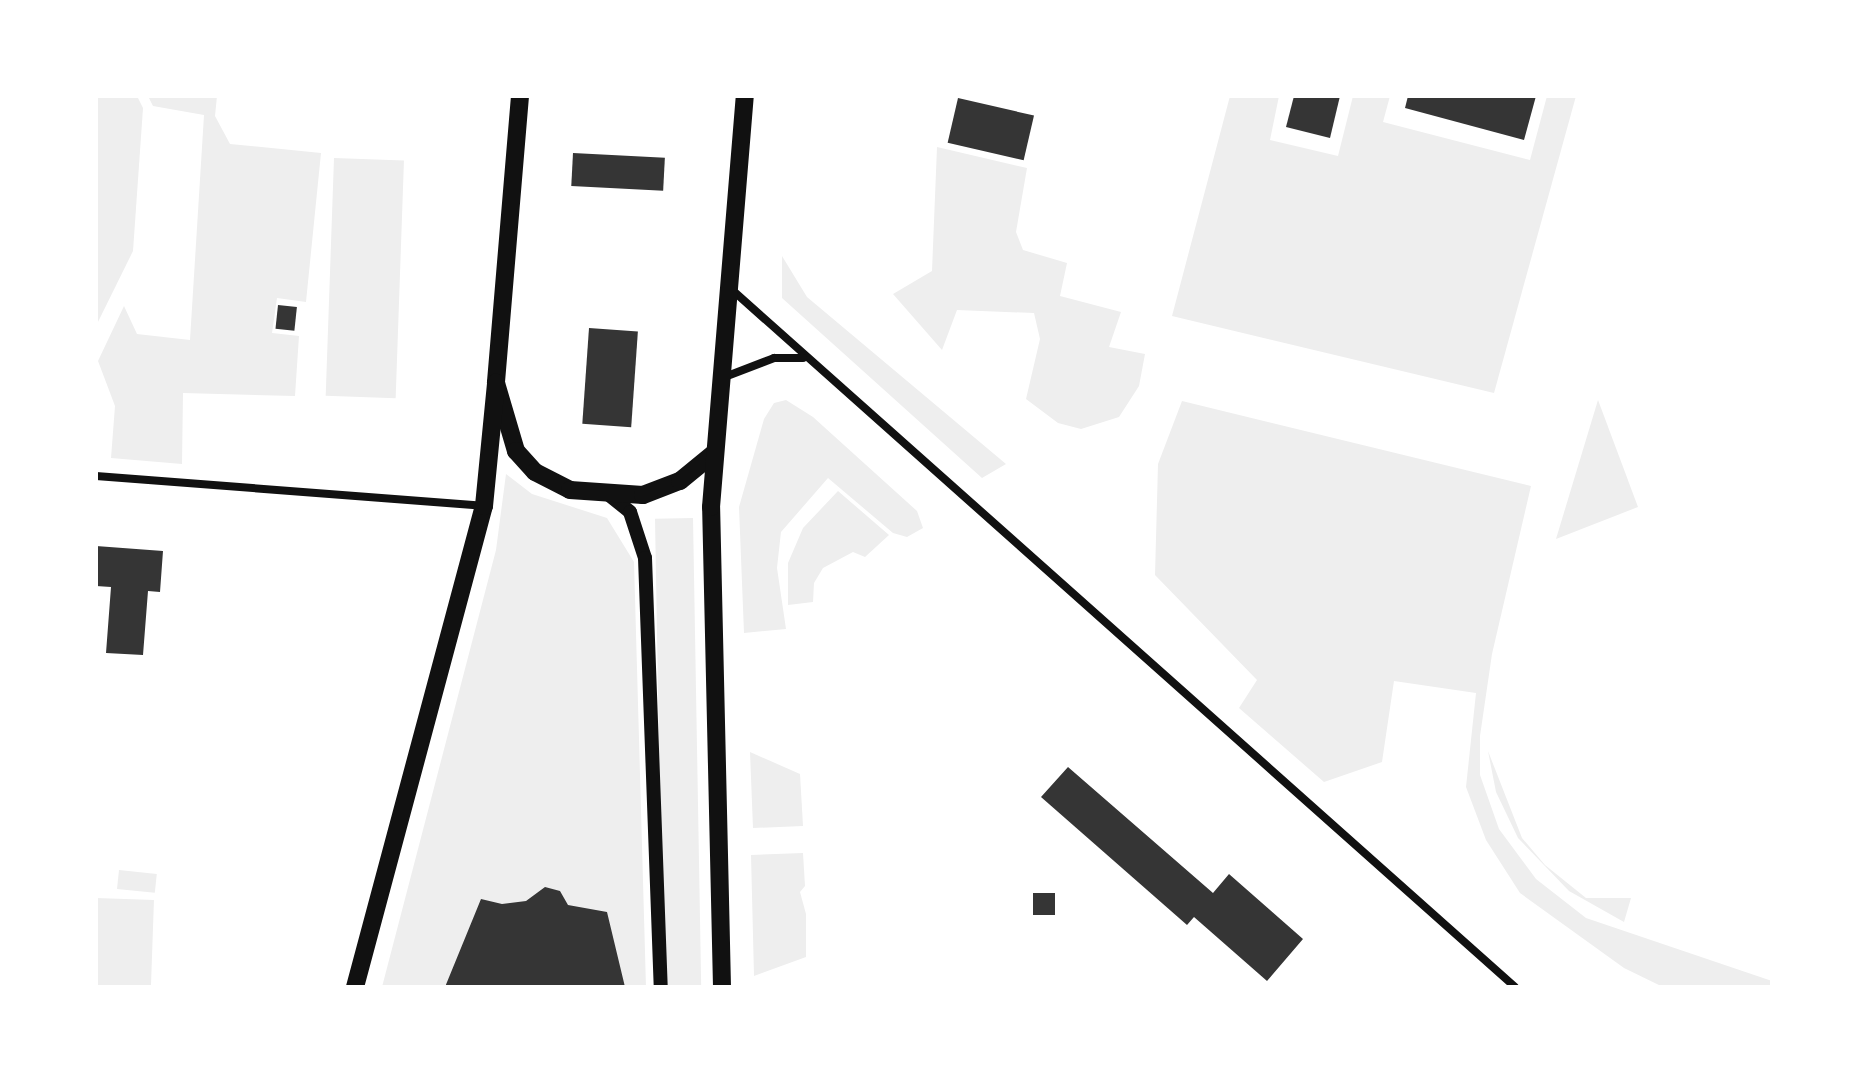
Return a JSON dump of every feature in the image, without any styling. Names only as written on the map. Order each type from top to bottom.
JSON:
[{"type":"main road","points":[[355,987],[484,506],[520,96]]},
{"type":"main road","points":[[722,987],[713,454],[745,96]]},
{"type":"main road","points":[[496,383],[516,451],[535,472],[570,490],[643,495],[680,481],[713,454]]},
{"type":"street","points":[[729,288],[804,358],[1515,987]]},
{"type":"street","points":[[722,378],[774,358],[804,358]]},
{"type":"street","points":[[96,476],[484,506]]},
{"type":"street","points":[[608,494],[630,512],[645,558],[661,987]]},
{"type":"shaded area","points":[[96,96],[137,96],[143,108],[133,251],[96,326]]},
{"type":"shaded area","points":[[148,96],[217,96],[215,116],[230,144],[321,153],[306,302],[277,298],[272,333],[299,336],[295,396],[183,393],[182,464],[111,458],[115,406],[98,361],[124,306],[137,334],[190,340],[204,115],[153,106]]},
{"type":"shaded area","points":[[1230,96],[1279,96],[1270,140],[1338,156],[1353,96],[1390,96],[1383,122],[1530,160],[1547,96],[1576,96],[1494,393],[1172,316]]},
{"type":"shaded area","points":[[937,147],[1027,168],[1016,232],[1023,250],[1067,263],[1060,296],[1121,312],[1109,347],[1145,354],[1139,386],[1119,417],[1081,429],[1058,423],[1026,399],[1040,339],[1034,313],[957,310],[942,350],[893,294],[932,271]]},
{"type":"shaded area","points":[[334,158],[404,160],[396,398],[326,396]]},
{"type":"shaded area","points":[[782,256],[807,297],[1006,464],[982,478],[782,298]]},
{"type":"shaded area","points":[[786,400],[813,417],[917,511],[923,528],[907,537],[893,533],[828,478],[781,532],[777,568],[786,629],[744,633],[739,507],[764,419],[774,403]]},
{"type":"shaded area","points":[[1598,400],[1638,507],[1556,539]]},
{"type":"shaded area","points":[[1182,401],[1531,486],[1492,654],[1480,736],[1480,775],[1499,829],[1536,879],[1586,918],[1772,981],[1772,987],[1663,987],[1624,968],[1520,893],[1486,840],[1466,787],[1476,693],[1394,681],[1382,762],[1324,782],[1239,708],[1257,680],[1155,575],[1158,464]]},
{"type":"shaded area","points":[[506,474],[532,494],[607,518],[634,562],[646,987],[382,987],[496,550]]},
{"type":"shaded area","points":[[838,491],[889,535],[865,557],[853,552],[823,568],[814,583],[813,602],[788,605],[788,563],[803,528]]},
{"type":"shaded area","points":[[693,518],[701,987],[663,987],[655,519]]},
{"type":"shaded area","points":[[1488,751],[1522,838],[1545,865],[1586,898],[1631,898],[1624,922],[1569,891],[1518,838],[1496,792]]},
{"type":"shaded area","points":[[750,752],[800,774],[803,826],[753,828]]},
{"type":"shaded area","points":[[803,853],[805,886],[800,892],[806,914],[806,957],[754,976],[751,855]]},
{"type":"shaded area","points":[[119,870],[157,874],[155,893],[117,889]]},
{"type":"shaded area","points":[[96,898],[154,900],[151,987],[96,987]]},
{"type":"building","points":[[1294,96],[1340,96],[1330,138],[1286,127]]},
{"type":"building","points":[[1408,96],[1536,96],[1524,140],[1405,108]]},
{"type":"building","points":[[958,98],[1034,116],[1024,160],[948,143]]},
{"type":"building","points":[[573,153],[665,158],[663,191],[571,186]]},
{"type":"building","points":[[278,305],[297,307],[294,331],[275,329]]},
{"type":"building","points":[[589,328],[638,331],[631,427],[582,424]]},
{"type":"building","points":[[96,546],[163,551],[160,592],[148,591],[143,655],[106,653],[111,587],[96,586]]},
{"type":"building","points":[[1068,767],[1213,893],[1229,874],[1303,939],[1267,981],[1194,917],[1187,925],[1041,797]]},
{"type":"building","points":[[545,887],[560,891],[568,905],[607,912],[625,987],[445,987],[481,899],[502,904],[526,901]]},
{"type":"building","points":[[1033,893],[1055,893],[1055,915],[1033,915]]}]
